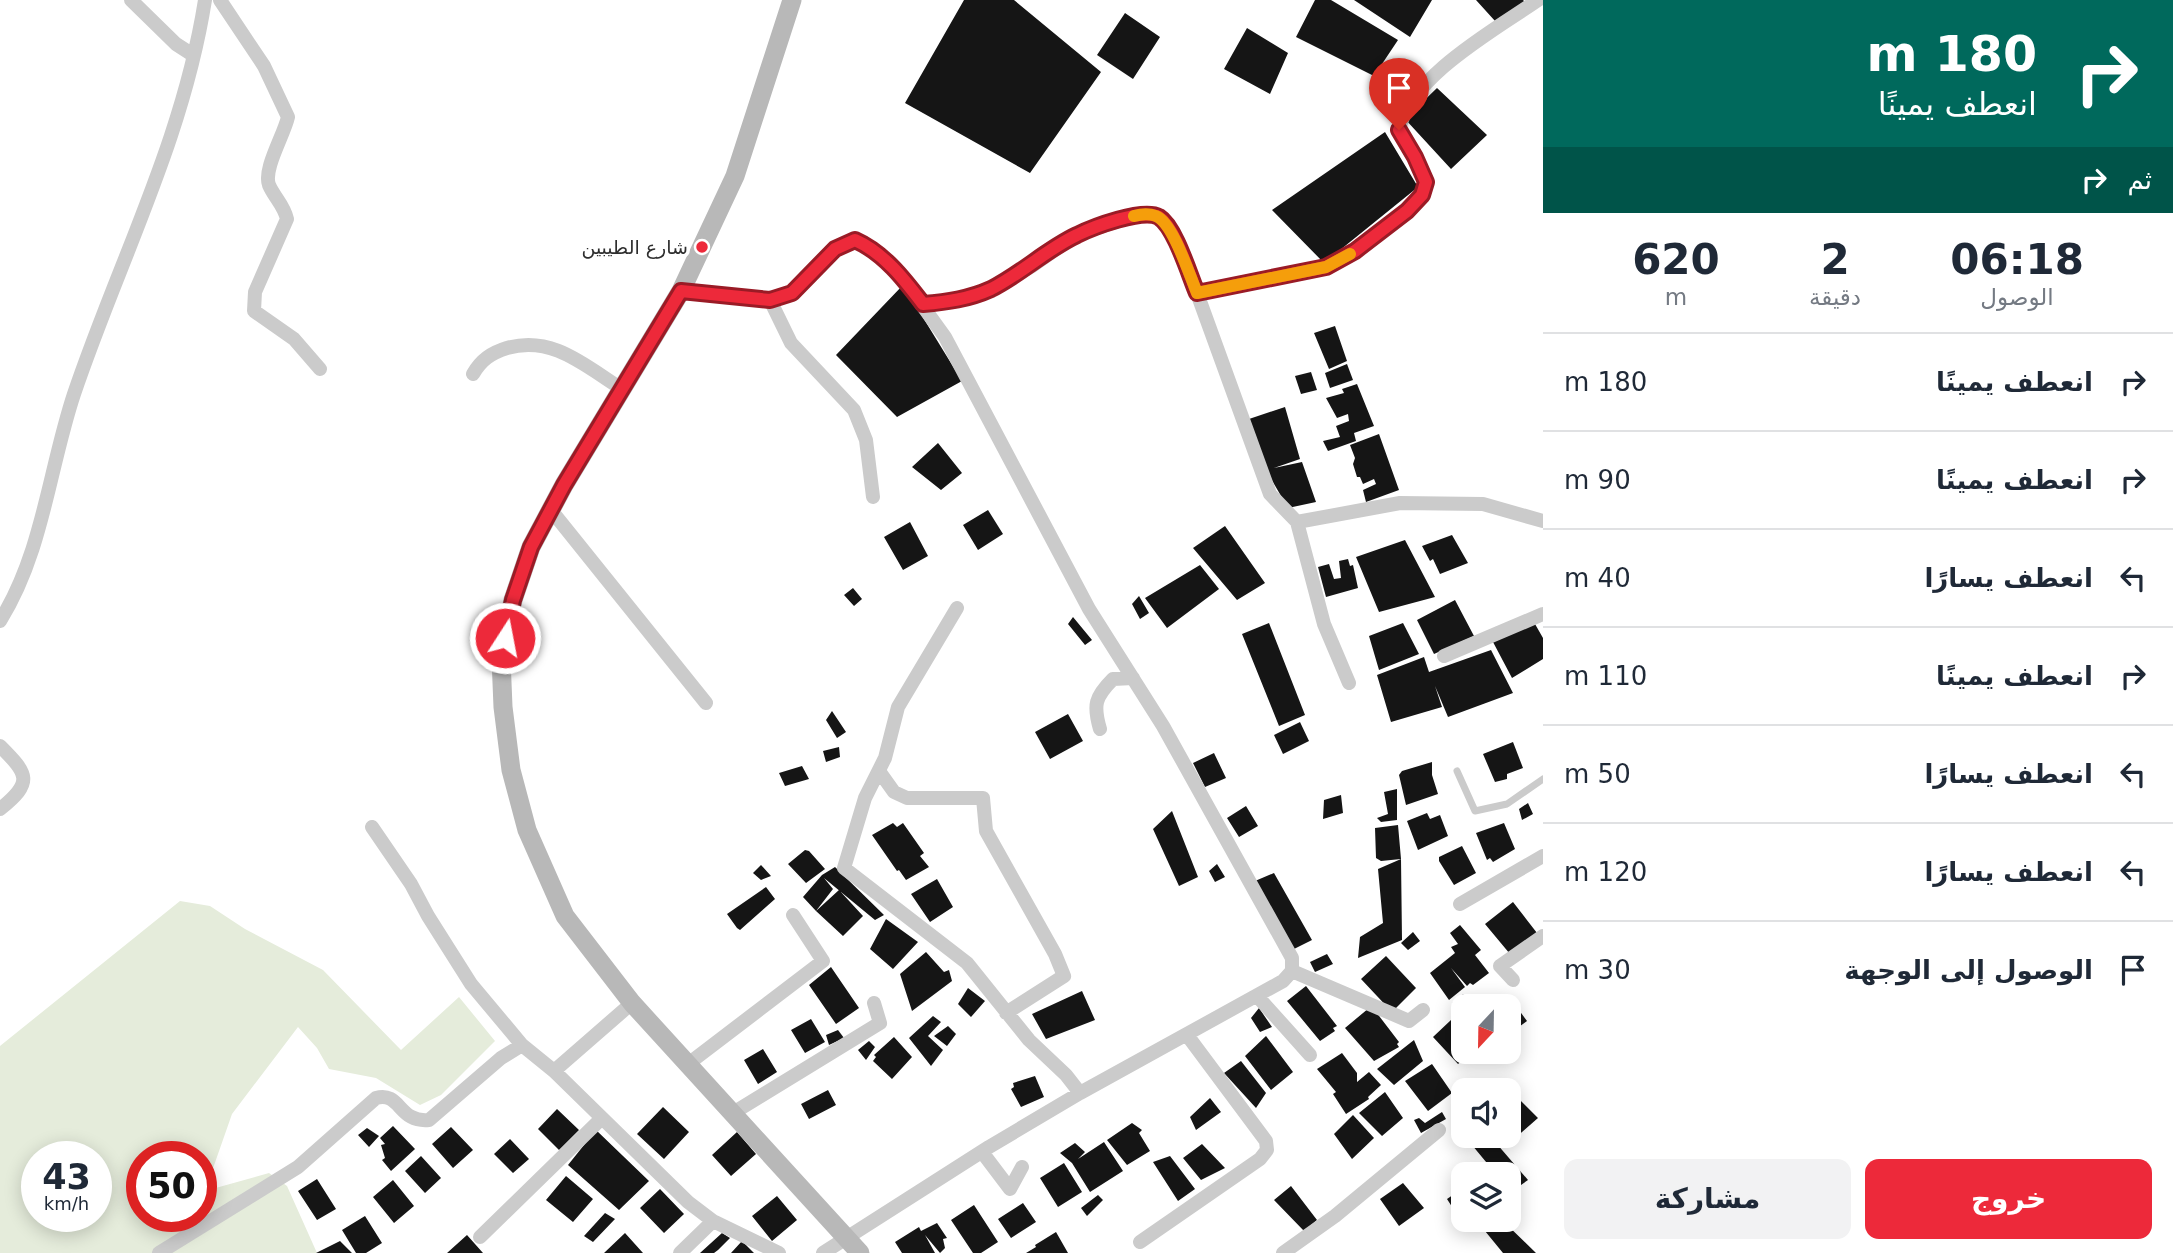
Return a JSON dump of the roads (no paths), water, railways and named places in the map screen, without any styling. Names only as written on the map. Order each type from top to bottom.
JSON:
[{"type":"main road","points":[[792,0],[734,176],[681,291],[531,547],[513,600],[501,658],[503,706],[510,770],[527,830],[565,916],[632,1003],[860,1253]]},
{"type":"street","points":[[131,0],[176,44],[193,55]]},
{"type":"street","points":[[0,621],[39,530],[73,397],[118,274],[163,164],[182,103],[205,0]]},
{"type":"street","points":[[220,0],[264,66],[288,117],[268,176],[270,186],[284,207],[287,219],[255,292],[254,311],[294,339],[320,369]]},
{"type":"street","points":[[1197,293],[1326,267],[1355,251],[1407,211],[1422,195],[1426,182],[1399,130],[1408,106],[1429,82],[1462,52],[1538,0]]},
{"type":"street","points":[[923,304],[962,300],[990,289],[1032,266],[1076,235],[1144,214],[1157,216],[1168,225],[1197,293],[1270,494],[1297,522],[1324,624],[1349,683]]},
{"type":"street","points":[[681,291],[770,300],[792,293],[835,249],[855,240],[878,254],[901,276],[945,337],[1089,610],[1163,726],[1292,958],[1292,971],[1283,981],[1258,997],[1080,1093],[823,1253]]},
{"type":"street","points":[[770,300],[791,343],[855,410],[866,440],[873,497]]},
{"type":"street","points":[[473,374],[480,362],[493,352],[526,344],[544,344],[564,352],[622,389]]},
{"type":"street","points":[[1297,522],[1400,503],[1483,505],[1543,521]]},
{"type":"street","points":[[551,510],[706,703]]},
{"type":"street","points":[[957,608],[898,707],[885,758],[865,798],[844,868],[967,963],[1029,1040],[1066,1075],[1080,1093]]},
{"type":"street","points":[[1444,656],[1543,614]]},
{"type":"street","points":[[1100,729],[1094,708],[1101,691],[1113,679],[1133,678]]},
{"type":"street","points":[[0,746],[22,768],[25,776],[23,786],[0,809]]},
{"type":"street","points":[[879,771],[894,792],[907,798],[983,798],[986,831],[1055,954],[1064,976],[1006,1013]]},
{"type":"street","points":[[372,827],[411,884],[471,984],[522,1045],[554,1071],[688,1202],[713,1221],[779,1253]]},
{"type":"street","points":[[1460,904],[1543,856]]},
{"type":"street","points":[[688,1064],[823,961],[793,915]]},
{"type":"street","points":[[1513,980],[1500,966],[1543,936]]},
{"type":"street","points":[[1292,971],[1409,1021],[1423,1010]]},
{"type":"street","points":[[1258,997],[1310,1055]]},
{"type":"street","points":[[554,1071],[632,1003]]},
{"type":"street","points":[[733,1113],[880,1023],[874,1003]]},
{"type":"street","points":[[1140,1242],[1260,1159],[1267,1150],[1266,1140],[1186,1035]]},
{"type":"street","points":[[159,1253],[298,1167],[376,1098],[384,1096],[393,1099],[408,1117],[418,1121],[429,1120],[501,1058],[522,1045]]},
{"type":"street","points":[[480,1237],[602,1118]]},
{"type":"street","points":[[1283,1253],[1335,1216],[1439,1130]]},
{"type":"street","points":[[982,1152],[1010,1189],[1022,1167]]},
{"type":"street","points":[[680,1253],[713,1221]]},
{"type":"lane","points":[[1457,771],[1475,810],[1507,804],[1543,779]]},
{"type":"place","name":"شارع الطيبين","points":[[702,247]]}]
